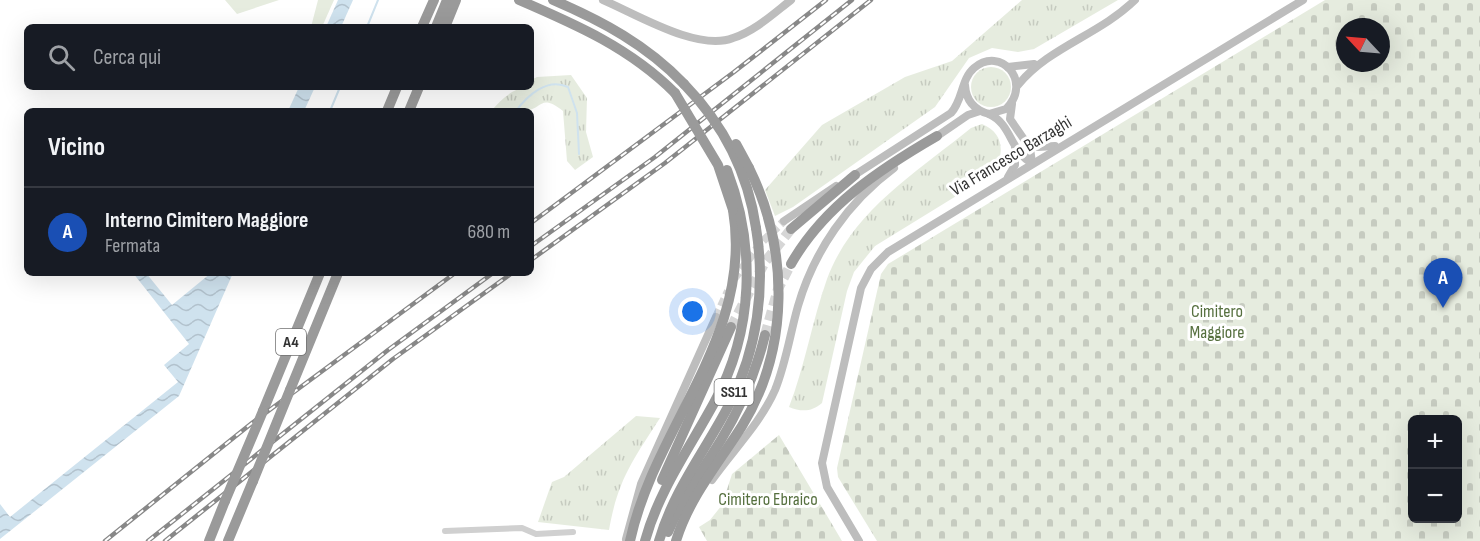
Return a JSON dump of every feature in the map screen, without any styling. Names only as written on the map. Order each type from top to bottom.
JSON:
[{"type":"highway","points":[[424,24],[434,0]]},
{"type":"highway","points":[[437,24],[447,0]]},
{"type":"highway","points":[[446,24],[456,0]]},
{"type":"highway","name":"SS11","points":[[519,0],[615,45],[638,59],[675,93],[708,135],[720,156],[739,206],[745,242],[745,305],[731,366],[715,402],[667,484],[645,541]]},
{"type":"highway","name":"SS11","points":[[553,0],[621,32],[658,59],[684,84],[719,127],[733,152],[749,194],[756,228],[759,255],[759,298],[748,356],[730,402],[678,490],[659,541]]},
{"type":"highway","points":[[677,541],[696,496],[749,413],[767,369],[776,332],[779,288],[776,252],[768,213],[749,168],[720,119],[706,101],[684,84]]},
{"type":"highway","points":[[388,108],[396,90]]},
{"type":"highway","points":[[403,108],[411,90]]},
{"type":"highway","points":[[410,108],[418,90]]},
{"type":"highway","points":[[628,541],[645,494],[721,329],[731,300],[737,264],[736,232],[727,188],[712,153],[685,113],[675,93]]},
{"type":"highway","points":[[791,264],[816,227],[849,194],[937,136]]},
{"type":"highway","points":[[788,225],[855,176]]},
{"type":"highway","name":"A4","points":[[209,541],[319,276]]},
{"type":"highway","name":"A4","points":[[229,541],[337,276]]},
{"type":"highway","points":[[640,541],[654,496],[731,327]]},
{"type":"highway","points":[[665,541],[686,496],[721,441],[745,395],[765,334]]},
{"type":"street","points":[[603,0],[692,38],[712,41],[732,39],[762,23],[791,0]]},
{"type":"street","points":[[1032,163],[1030,148],[1010,119],[1018,85],[1037,63],[1102,26],[1135,0]]},
{"type":"street","name":"Via Francesco Barzaghi","points":[[859,541],[827,487],[822,464],[861,288],[872,269],[888,252],[1008,177],[1303,0]]},
{"type":"street","points":[[855,176],[951,113],[960,100],[969,73],[983,62],[1000,63],[1008,67],[1018,85]]},
{"type":"street","points":[[1008,67],[1037,63]]},
{"type":"street","points":[[965,85],[967,99],[984,113],[1005,125],[1021,155],[1032,163]]},
{"type":"street","points":[[677,541],[708,485],[745,439],[769,403],[781,372],[802,293],[832,232],[875,183],[937,136],[968,115],[998,113],[1013,103]]},
{"type":"street","points":[[1025,140],[1038,147],[1062,145]]},
{"type":"street","points":[[1008,177],[1015,165],[1015,146]]},
{"type":"street","points":[[628,541],[641,484],[716,317]]},
{"type":"street","points":[[446,531],[522,528],[535,538],[573,532]]},
{"type":"green space","points":[[225,0],[279,0],[237,14]]},
{"type":"green space","points":[[318,0],[334,0],[323,24],[312,24]]},
{"type":"green space","points":[[1022,0],[1118,0],[1034,49],[1018,52],[992,48],[969,58],[935,107],[793,207],[775,216],[765,190],[822,125],[905,77],[952,61]]},
{"type":"green space","name":"Cimitero Maggiore","points":[[1325,0],[1480,0],[1480,541],[877,541],[838,477],[837,468],[881,274],[888,264]]},
{"type":"green space","points":[[991,67],[1005,73],[1011,87],[1005,101],[991,107],[977,101],[971,87],[977,73]]},
{"type":"green space","points":[[571,75],[587,98],[586,132],[593,157],[575,170],[567,161],[563,111],[550,103],[534,108],[494,108],[513,91],[534,90],[534,78]]},
{"type":"green space","points":[[982,124],[990,128],[999,139],[1001,153],[992,174],[875,246],[854,272],[847,291],[822,403],[806,410],[789,407],[827,279],[852,233],[888,194],[908,177],[971,128]]},
{"type":"green space","points":[[636,416],[660,418],[634,458],[622,483],[609,530],[538,522],[552,482],[564,477]]},
{"type":"green space","name":"Cimitero Ebraico","points":[[779,435],[842,541],[707,541],[699,527],[710,520],[722,505],[732,474]]},
{"type":"water","points":[[338,0],[353,0],[342,24],[327,24]]},
{"type":"water","points":[[298,90],[314,90],[305,108],[289,108]]},
{"type":"water","points":[[135,276],[148,276],[172,305],[207,276],[232,276],[179,396],[0,539],[0,504],[10,517],[178,382],[164,365],[189,344]]},
{"type":"waterway","points":[[368,24],[378,0]]},
{"type":"waterway","points":[[519,108],[532,94],[545,86],[553,84],[568,87],[577,113],[579,154]]},
{"type":"waterway","points":[[331,108],[339,90]]},
{"type":"tunnel","points":[[734,279],[761,243],[784,221]]},
{"type":"tunnel","points":[[731,327],[765,262],[791,229]]},
{"type":"tunnel","points":[[765,335],[778,289],[791,264]]},
{"type":"tunnel","points":[[716,317],[728,291]]},
{"type":"railway","points":[[534,221],[734,72],[826,0]]},
{"type":"railway","points":[[534,244],[655,157],[852,0]]},
{"type":"railway","points":[[534,258],[665,163],[871,0]]},
{"type":"railway","points":[[105,541],[252,423],[451,276]]},
{"type":"railway","points":[[148,541],[388,350],[489,276]]},
{"type":"railway","points":[[165,541],[393,359],[508,276]]},
{"type":"place","name":"Interno Cimitero Maggiore","points":[[1443,308]]}]
